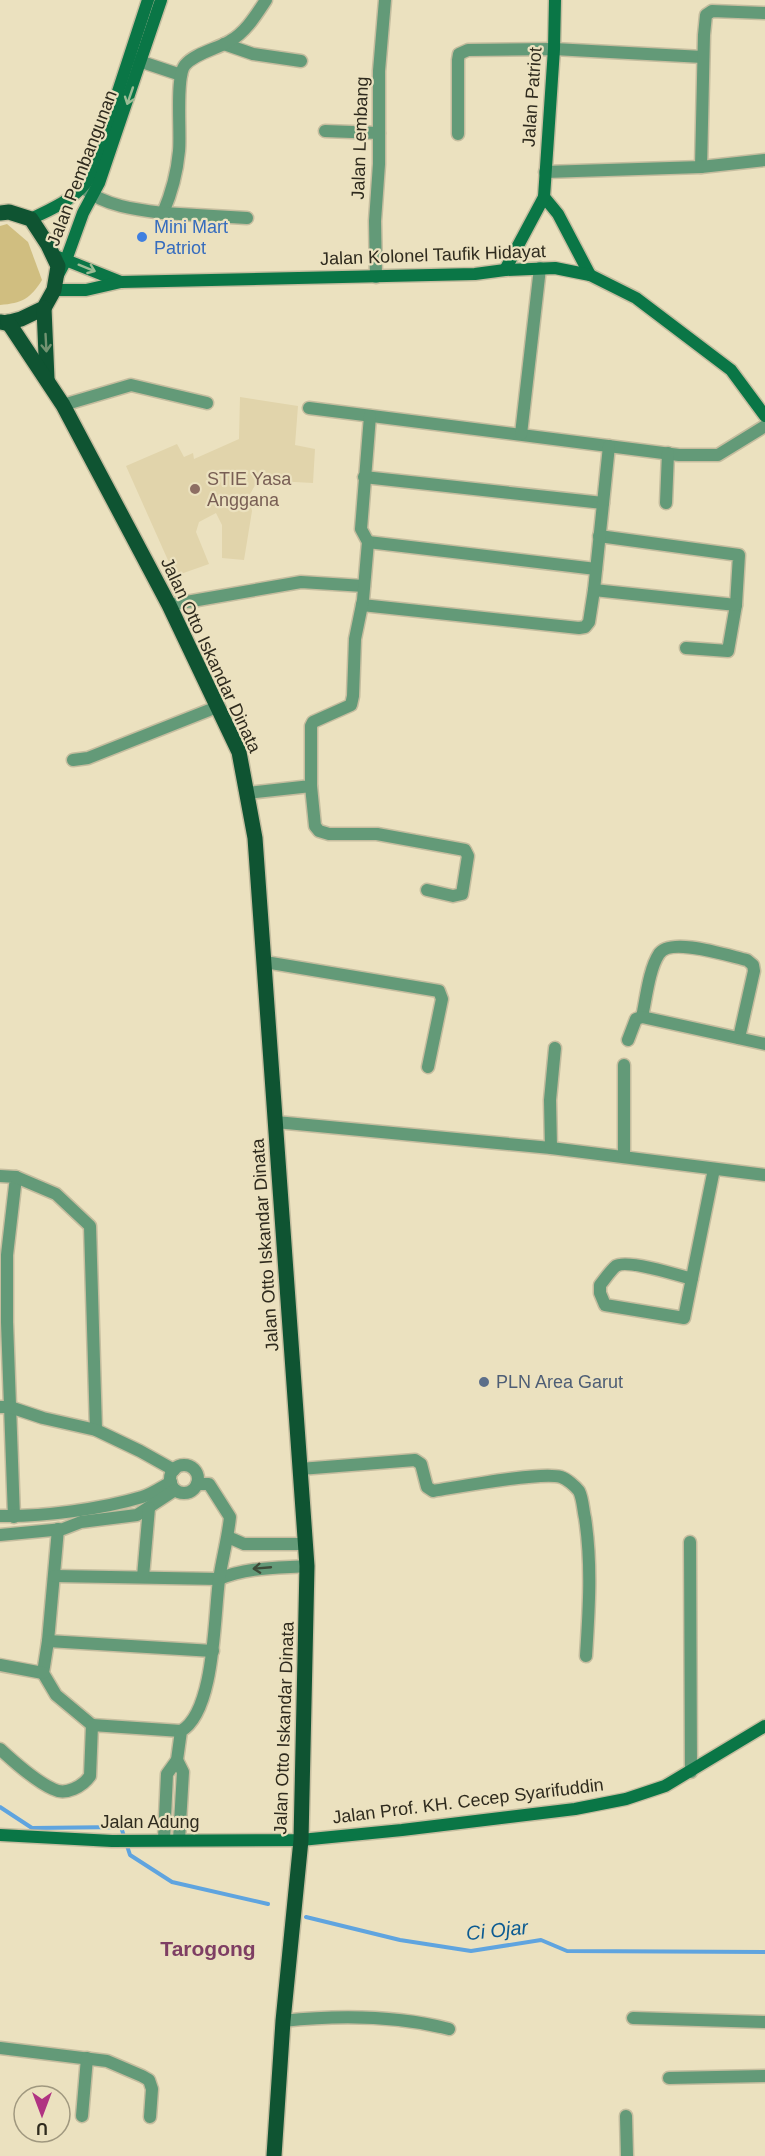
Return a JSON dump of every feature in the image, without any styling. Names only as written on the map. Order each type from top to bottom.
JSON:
[{"type":"main road","name":"Jalan Pembangunan","points":[[59,258],[83,213],[90,177],[148,0]]},
{"type":"main road","name":"Jalan Pembangunan","points":[[31,219],[88,191],[99,183],[142,62],[161,0]]},
{"type":"main road","name":"Jalan Patriot","points":[[505,270],[544,197],[555,0]]},
{"type":"main road","points":[[544,197],[558,214],[590,275]]},
{"type":"main road","points":[[66,201],[83,213]]},
{"type":"main road","points":[[0,213],[9,212],[31,219],[59,258],[121,282]]},
{"type":"main road","points":[[47,379],[44,308],[55,284],[59,258]]},
{"type":"main road","name":"Jalan Kolonel Taufik Hidayat","points":[[121,282],[376,277],[540,268],[555,268],[590,275],[636,298],[731,370],[765,416]]},
{"type":"main road","points":[[55,284],[86,290],[121,282]]},
{"type":"main road","points":[[4,322],[21,319],[44,308]]},
{"type":"main road","name":"Jalan Otto Iskandar Dinata","points":[[4,322],[47,379],[63,405],[169,605],[239,752],[255,838],[307,1566],[301,1840],[283,2021],[273,2156]]},
{"type":"main road","name":"Jalan Prof. KH. Cecep Syarifuddin","points":[[301,1840],[575,1809],[626,1799],[656,1789],[691,1772],[765,1726]]},
{"type":"main road","name":"Jalan Adung","points":[[0,1835],[112,1841],[301,1840]]},
{"type":"street","points":[[163,213],[173,191],[178,166],[181,75],[185,65],[196,56],[232,40],[251,22],[266,0]]},
{"type":"street","name":"Jalan Lembang","points":[[376,277],[375,221],[385,0]]},
{"type":"street","points":[[701,167],[706,15],[708,11],[765,13]]},
{"type":"street","points":[[224,44],[253,54],[301,61]]},
{"type":"street","points":[[458,134],[458,60],[459,54],[468,50],[554,49],[703,57]]},
{"type":"street","points":[[129,57],[181,75]]},
{"type":"street","points":[[325,131],[379,133]]},
{"type":"street","points":[[546,172],[701,167],[765,160]]},
{"type":"street","points":[[88,191],[116,204],[163,213],[247,218]]},
{"type":"street","points":[[521,434],[540,268]]},
{"type":"street","points":[[63,405],[131,385],[207,403]]},
{"type":"street","points":[[309,408],[668,453],[718,455],[765,426]]},
{"type":"street","points":[[369,416],[361,529],[362,535],[368,542],[596,569]]},
{"type":"street","points":[[362,605],[585,627],[589,622],[594,590],[609,446]]},
{"type":"street","points":[[666,503],[668,453]]},
{"type":"street","points":[[364,477],[603,503]]},
{"type":"street","points":[[599,536],[739,555],[736,605],[729,651],[686,648]]},
{"type":"street","points":[[368,542],[362,605],[355,639],[351,705],[313,722],[311,726],[311,786],[315,826],[319,831],[329,834],[377,834],[465,850],[468,856],[462,894],[453,896],[427,890]]},
{"type":"street","points":[[169,605],[301,582],[364,586]]},
{"type":"street","points":[[594,590],[736,605]]},
{"type":"street","points":[[73,760],[88,758],[217,707]]},
{"type":"street","points":[[248,793],[311,786]]},
{"type":"street","points":[[642,1017],[655,962],[660,952],[667,947],[681,946],[747,960],[753,964],[754,970],[739,1038]]},
{"type":"street","points":[[265,962],[439,992],[442,999],[428,1067]]},
{"type":"street","points":[[628,1040],[636,1019],[642,1017],[765,1044]]},
{"type":"street","points":[[551,1148],[550,1100],[555,1048]]},
{"type":"street","points":[[624,1065],[624,1157]]},
{"type":"street","points":[[276,1122],[551,1148],[765,1175]]},
{"type":"street","points":[[692,1278],[633,1264],[622,1264],[616,1266],[600,1285],[600,1293],[605,1305],[684,1318],[714,1169]]},
{"type":"street","points":[[0,1176],[16,1176],[56,1194],[90,1226],[96,1430]]},
{"type":"street","points":[[14,1517],[5,1407],[4,1255],[16,1176]]},
{"type":"street","points":[[0,1535],[58,1529],[97,1519],[137,1515],[149,1508],[173,1481],[182,1466],[191,1468],[197,1474],[197,1484],[188,1493],[173,1481],[140,1451],[96,1430],[5,1407]]},
{"type":"street","points":[[300,1470],[415,1460],[421,1464],[427,1487],[434,1491],[541,1476],[560,1477],[568,1481],[578,1490],[581,1498],[588,1537],[590,1576],[586,1656]]},
{"type":"street","points":[[0,1516],[14,1517],[82,1509],[144,1497],[173,1481]]},
{"type":"street","points":[[58,1529],[55,1576],[43,1674],[56,1695],[92,1725],[181,1731],[190,1726],[203,1696],[213,1651],[219,1580],[230,1517],[224,1505],[208,1485],[197,1484]]},
{"type":"street","points":[[143,1576],[149,1508]]},
{"type":"street","points":[[228,1537],[244,1544],[306,1544]]},
{"type":"street","points":[[690,1542],[691,1772]]},
{"type":"street","points":[[55,1576],[143,1576],[219,1580],[237,1572],[258,1568],[307,1566]]},
{"type":"street","points":[[48,1641],[213,1651]]},
{"type":"street","points":[[0,1665],[43,1674]]},
{"type":"street","points":[[0,1749],[54,1791],[76,1788],[85,1783],[90,1776],[92,1725]]},
{"type":"street","points":[[164,1839],[167,1774],[177,1760],[181,1731]]},
{"type":"street","points":[[177,1760],[183,1772],[179,1839]]},
{"type":"street","points":[[283,2021],[346,2016],[418,2021],[449,2029]]},
{"type":"street","points":[[633,2018],[765,2022]]},
{"type":"street","points":[[0,2048],[107,2061],[149,2080],[152,2089],[150,2117]]},
{"type":"street","points":[[82,2116],[87,2058]]},
{"type":"street","points":[[669,2078],[765,2076]]},
{"type":"street","points":[[626,2116],[627,2156]]},
{"type":"shaded area","points":[[7,224],[28,242],[42,280],[25,299],[0,305],[0,226]]},
{"type":"shaded area","name":"STIE Yasa Anggana","points":[[240,397],[298,406],[295,445],[315,449],[313,483],[258,480],[249,496],[252,511],[244,560],[222,558],[222,525],[216,513],[199,522],[196,532],[209,564],[175,576],[126,466],[177,444],[184,457],[193,453],[194,459],[239,439]]},
{"type":"waterway","points":[[0,1807],[32,1828],[121,1827],[130,1855],[172,1882],[268,1904]]},
{"type":"waterway","name":"Ci Ojar","points":[[306,1917],[400,1940],[471,1951],[541,1940],[567,1951],[765,1952]]},
{"type":"place","name":"Mini Mart Patriot","points":[[142,237]]},
{"type":"place","name":"STIE Yasa Anggana","points":[[195,489]]},
{"type":"place","name":"PLN Area Garut","points":[[484,1382]]},
{"type":"district","name":"Tarogong","points":[[208,1949]]}]
